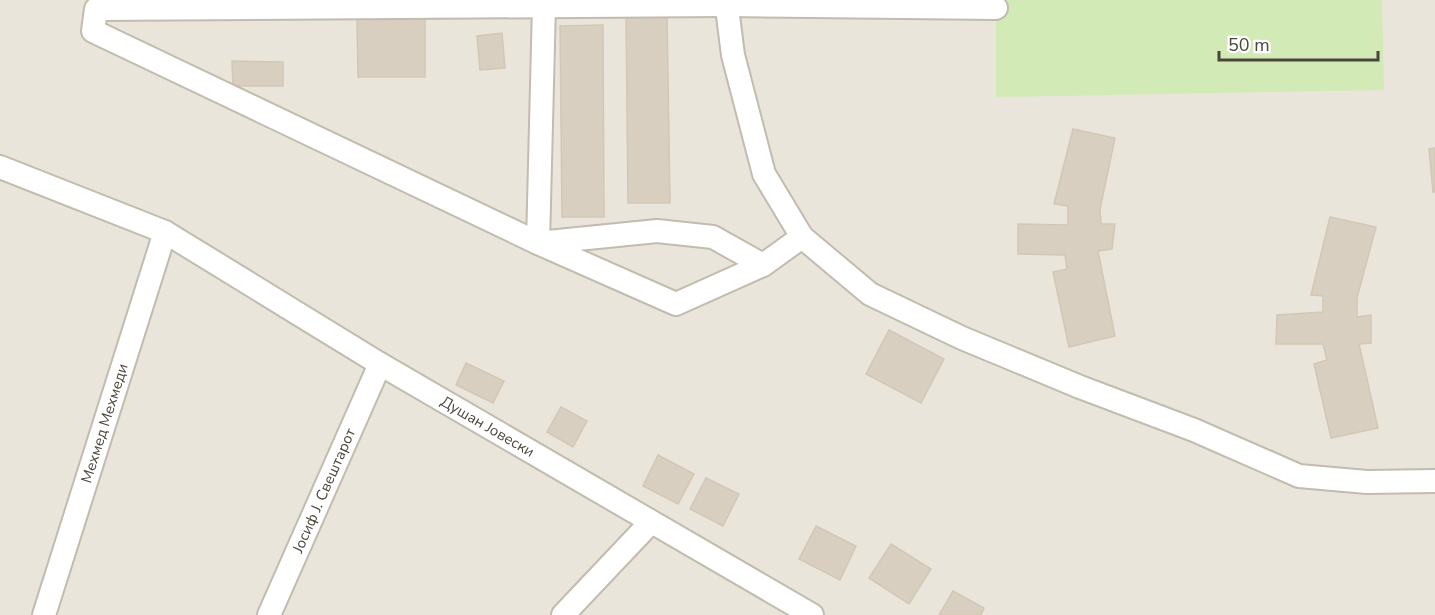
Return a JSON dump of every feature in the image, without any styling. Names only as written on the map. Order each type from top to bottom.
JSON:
[{"type":"street","points":[[726,2],[733,55],[764,174],[802,237],[870,294],[973,342],[1080,387],[1194,430],[1299,476],[1367,482],[1435,481]]},
{"type":"street","points":[[802,237],[763,265],[676,304],[538,243],[93,31],[96,5],[544,5],[726,2],[996,8]]},
{"type":"street","points":[[538,243],[544,5]]},
{"type":"street","name":"Душан Јовески","points":[[0,167],[165,232],[380,364],[813,615]]},
{"type":"street","points":[[538,243],[657,231],[713,237],[763,265]]},
{"type":"street","name":"Мехмед Мехмеди","points":[[44,615],[165,232]]},
{"type":"street","name":"Јосиф Ј. Свештарот","points":[[269,615],[380,364]]},
{"type":"street","points":[[563,615],[651,522]]},
{"type":"shaded area","points":[[0,0],[1435,0],[1435,615],[0,615]]},
{"type":"green space","points":[[996,0],[1382,0],[1384,90],[996,97]]},
{"type":"building","points":[[667,14],[670,203],[628,203],[626,15]]},
{"type":"building","points":[[425,18],[425,77],[358,77],[357,19]]},
{"type":"building","points":[[603,25],[604,217],[562,217],[560,26]]},
{"type":"building","points":[[502,33],[505,68],[480,70],[477,36]]},
{"type":"building","points":[[232,61],[283,62],[283,86],[233,86]]},
{"type":"building","points":[[1073,129],[1115,138],[1100,209],[1101,224],[1115,224],[1112,249],[1098,251],[1115,336],[1069,347],[1053,272],[1067,269],[1065,255],[1018,254],[1018,224],[1068,225],[1068,206],[1054,204]]},
{"type":"building","points":[[1435,148],[1435,192],[1433,192],[1429,149]]},
{"type":"building","points":[[1330,217],[1376,227],[1357,298],[1357,317],[1371,315],[1371,343],[1359,344],[1378,428],[1331,438],[1314,364],[1327,360],[1323,344],[1276,344],[1277,315],[1323,312],[1323,296],[1311,295]]},
{"type":"building","points":[[889,330],[944,359],[921,403],[866,374]]},
{"type":"building","points":[[466,363],[504,381],[493,403],[456,385]]},
{"type":"building","points":[[561,407],[587,421],[573,447],[547,432]]},
{"type":"building","points":[[658,455],[694,474],[678,504],[643,486]]},
{"type":"building","points":[[706,478],[739,494],[723,526],[690,509]]},
{"type":"building","points":[[816,526],[856,546],[840,580],[799,559]]},
{"type":"building","points":[[891,544],[931,569],[909,604],[869,578]]},
{"type":"building","points":[[953,591],[984,608],[981,615],[939,615]]}]
